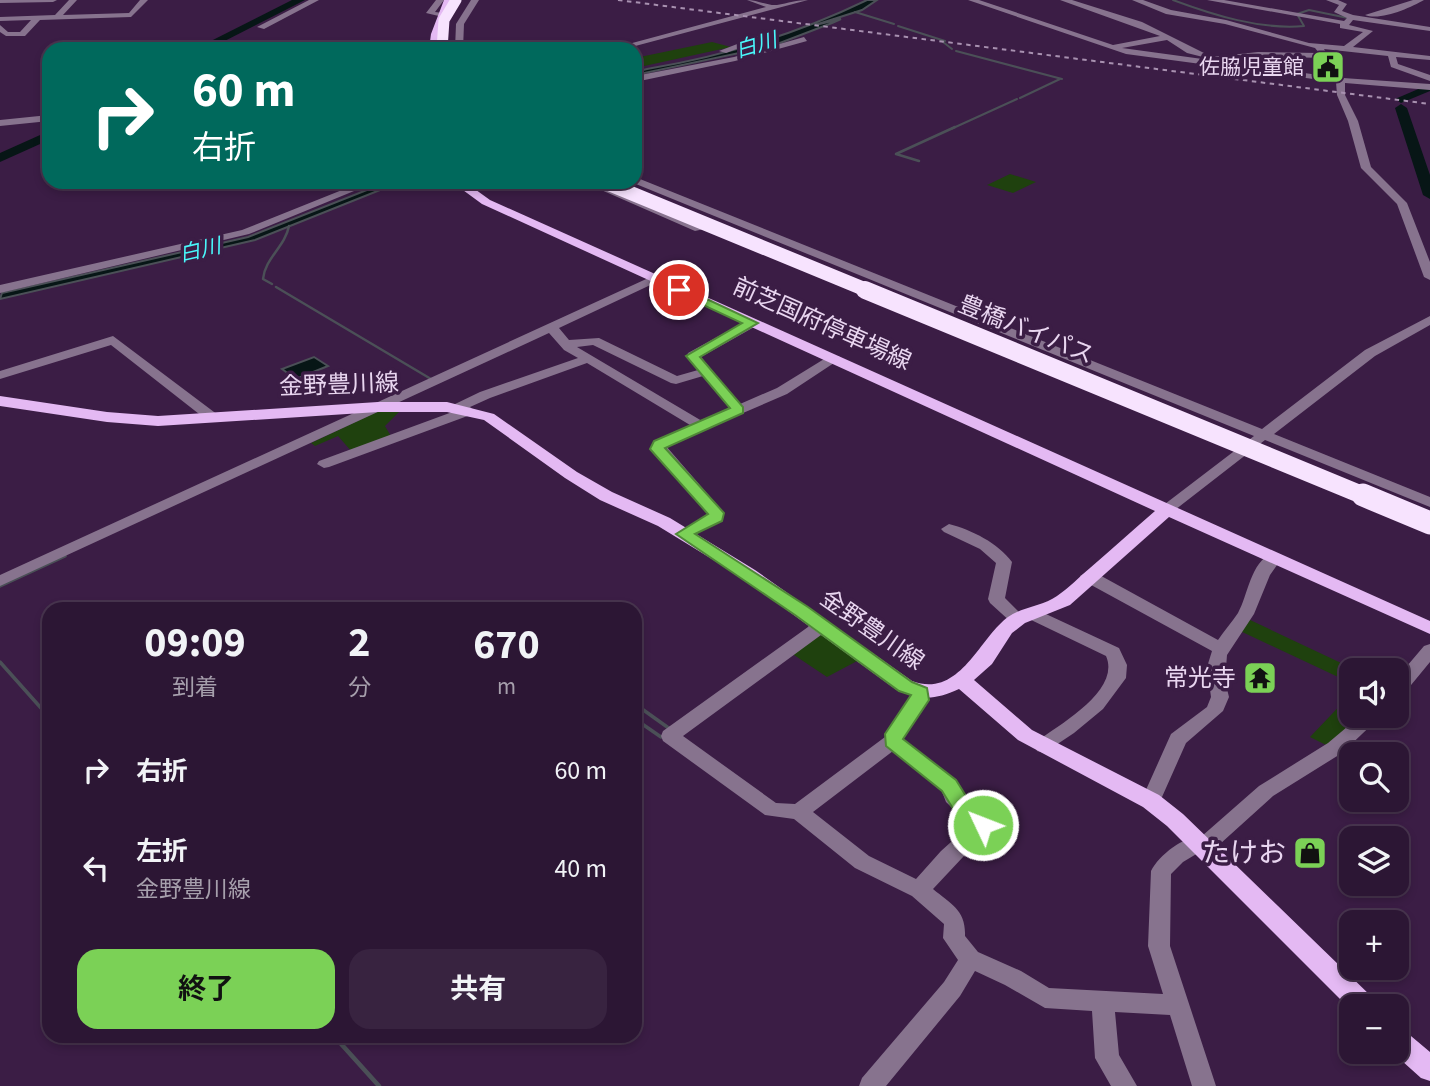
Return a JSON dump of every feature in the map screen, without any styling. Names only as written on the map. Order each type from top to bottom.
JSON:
[{"type":"highway","points":[[445,42],[449,19],[458,0]]},
{"type":"highway","name":"豊橋バイパス","points":[[621,189],[1430,520]]},
{"type":"highway","name":"豊橋バイパス","points":[[627,189],[1430,520]]},
{"type":"main road","points":[[435,42],[439,20],[448,0]]},
{"type":"main road","name":"前芝国府停車場線","points":[[468,189],[486,202],[1166,510]]},
{"type":"main road","name":"金野豊川線","points":[[0,401],[107,417],[158,421],[378,407],[463,409],[489,417],[606,496],[684,534],[819,623],[905,686],[921,692],[948,688],[961,680],[985,659],[1004,629],[1063,601],[1088,576],[1166,510]]},
{"type":"main road","points":[[1166,510],[1430,628]]},
{"type":"main road","points":[[961,680],[1025,735],[1151,801],[1201,845],[1352,994]]},
{"type":"main road","points":[[1409,1050],[1430,1069]]},
{"type":"street","points":[[1,9],[13,1],[53,0]]},
{"type":"street","points":[[57,17],[73,0]]},
{"type":"street","points":[[261,27],[315,0]]},
{"type":"street","points":[[439,0],[430,13],[439,20],[460,24]]},
{"type":"street","points":[[459,42],[460,24],[475,0]]},
{"type":"street","points":[[751,0],[775,8]]},
{"type":"street","points":[[641,42],[804,0]]},
{"type":"street","points":[[972,0],[1132,53],[1210,60],[1340,80],[1428,84]]},
{"type":"street","points":[[985,4],[1005,0]]},
{"type":"street","points":[[1064,0],[1139,24],[1210,60],[1258,54],[1326,56]]},
{"type":"street","points":[[1211,0],[1298,16],[1365,19],[1430,29]]},
{"type":"street","points":[[1257,8],[1282,0]]},
{"type":"street","points":[[1330,0],[1343,4],[1338,12],[1349,19]]},
{"type":"street","points":[[1365,19],[1369,14],[1381,14],[1420,0],[1430,2]]},
{"type":"street","points":[[1142,1],[1177,13],[1231,23],[1318,46],[1430,58]]},
{"type":"street","points":[[1,9],[141,3]]},
{"type":"street","points":[[0,19],[131,15],[141,3]]},
{"type":"street","points":[[1139,24],[1177,13]]},
{"type":"street","points":[[0,27],[6,34],[22,34],[38,18]]},
{"type":"street","points":[[1347,48],[1369,31],[1345,27],[1349,19]]},
{"type":"street","points":[[1200,23],[1213,26],[1231,23]]},
{"type":"street","points":[[642,67],[727,50],[774,33]]},
{"type":"street","points":[[1112,47],[1168,37]]},
{"type":"street","points":[[642,78],[741,57],[804,38]]},
{"type":"street","points":[[1318,46],[1340,80],[1341,95],[1353,121],[1366,168],[1402,203],[1430,277]]},
{"type":"street","points":[[1391,53],[1394,65],[1428,84]]},
{"type":"street","points":[[0,123],[42,119]]},
{"type":"street","points":[[642,183],[1430,502]]},
{"type":"street","points":[[0,289],[233,235],[353,189]]},
{"type":"street","points":[[604,189],[1430,530]]},
{"type":"street","points":[[643,206],[669,196]]},
{"type":"street","points":[[734,243],[758,231]]},
{"type":"street","points":[[0,581],[655,279]]},
{"type":"street","points":[[911,315],[933,302]]},
{"type":"street","points":[[1166,510],[1370,354],[1430,320]]},
{"type":"street","points":[[738,410],[693,356],[752,323]]},
{"type":"street","points":[[551,327],[566,344],[587,359],[701,426]]},
{"type":"street","points":[[0,375],[113,340],[213,418]]},
{"type":"street","points":[[566,344],[595,341],[676,380],[708,371]]},
{"type":"street","points":[[324,464],[463,409],[485,394],[587,359]]},
{"type":"street","points":[[684,534],[716,517],[716,513],[688,485],[672,461],[657,449],[659,444],[782,391],[834,359]]},
{"type":"street","points":[[949,529],[986,546],[1004,562],[996,599],[1025,617],[1113,652],[1119,665],[1117,681],[1105,697],[1044,746]]},
{"type":"street","points":[[1151,801],[1178,738],[1214,711],[1220,697],[1217,686],[1219,648],[1252,603],[1256,581],[1273,558]]},
{"type":"street","points":[[1088,576],[1219,648]]},
{"type":"street","points":[[819,623],[815,631],[670,736],[772,810],[799,812],[862,862],[919,890],[954,921],[954,938],[970,959],[1013,978],[1045,998],[1176,1005]]},
{"type":"street","points":[[1409,676],[1430,650]]},
{"type":"street","points":[[799,812],[893,741],[919,700],[921,692]]},
{"type":"street","points":[[1204,1086],[1159,946],[1161,870],[1175,856],[1201,845],[1266,791],[1335,748],[1358,728]]},
{"type":"street","points":[[893,741],[949,785],[964,810],[983,825],[947,857],[919,890]]},
{"type":"street","points":[[871,1086],[952,989],[970,959]]},
{"type":"street","points":[[1103,1001],[1107,1058],[1125,1086]]},
{"type":"green space","points":[[712,42],[731,47],[642,66],[642,57]]},
{"type":"green space","points":[[1010,174],[1036,182],[1013,193],[987,185]]},
{"type":"green space","points":[[383,409],[402,409],[385,426],[392,438],[352,452],[338,436],[315,446],[311,443]]},
{"type":"green space","points":[[1248,619],[1339,662],[1339,677],[1238,630]]},
{"type":"green space","points":[[822,634],[859,660],[827,677],[791,653]]},
{"type":"green space","points":[[1339,707],[1339,728],[1347,728],[1328,746],[1310,737]]},
{"type":"water","name":"白川","points":[[867,0],[877,0],[862,10],[815,25],[841,19],[772,46],[642,74],[642,71],[704,58],[760,42]]},
{"type":"water","name":"白川","points":[[369,189],[382,189],[255,240],[0,299],[2,293],[248,237]]},
{"type":"water","points":[[314,357],[328,366],[296,379],[282,369]]},
{"type":"waterway","points":[[214,42],[300,0]]},
{"type":"waterway","points":[[1173,0],[1221,16],[1271,26],[1304,26],[1297,14],[1309,10],[1348,18]]},
{"type":"waterway","points":[[855,12],[894,24]]},
{"type":"waterway","points":[[898,26],[945,41]]},
{"type":"waterway","points":[[943,42],[952,49]]},
{"type":"waterway","points":[[956,51],[1062,79]]},
{"type":"waterway","points":[[1020,98],[1060,79]]},
{"type":"waterway","points":[[1401,99],[1430,87]]},
{"type":"waterway","points":[[951,129],[1017,99]]},
{"type":"waterway","points":[[1401,108],[1430,195]]},
{"type":"waterway","points":[[919,161],[896,154],[955,127]]},
{"type":"waterway","points":[[0,158],[42,138]]},
{"type":"waterway","points":[[272,284],[263,279],[265,272],[289,226]]},
{"type":"waterway","points":[[276,287],[431,379]]},
{"type":"waterway","points":[[0,586],[65,556]]},
{"type":"waterway","points":[[0,662],[42,709]]},
{"type":"waterway","points":[[642,709],[670,729]]},
{"type":"waterway","points":[[642,724],[661,737]]},
{"type":"waterway","points":[[340,1043],[379,1086]]},
{"type":"railway","points":[[618,0],[1430,104]]},
{"type":"place","name":"佐脇児童館","points":[[1328,67]]},
{"type":"place","name":"常光寺","points":[[1260,678]]},
{"type":"place","name":"たけお","points":[[1310,853]]},
{"type":"route","points":[[679,290],[752,323],[693,356],[738,410],[659,444],[657,449],[672,461],[688,485],[716,513],[716,517],[684,534],[802,611],[905,686],[921,692],[919,700],[893,741],[949,785],[953,797],[964,810],[983,825]]}]
